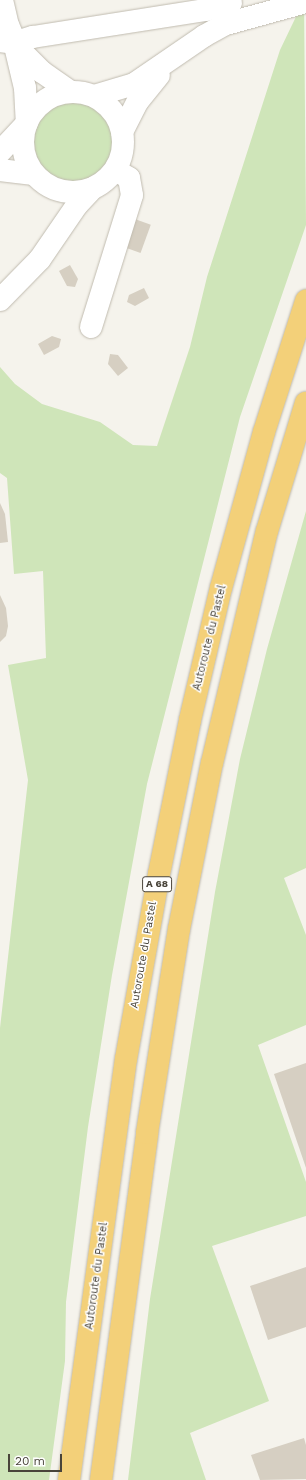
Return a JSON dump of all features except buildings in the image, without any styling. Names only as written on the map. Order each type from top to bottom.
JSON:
[{"type":"highway","name":"Autoroute du Pastel","points":[[69,1480],[126,1058],[160,866],[190,720],[221,588],[264,432],[306,301]]},
{"type":"highway","name":"A 68","points":[[101,1480],[147,1133],[179,929],[212,763],[267,531],[306,403]]},
{"type":"street","points":[[2,0],[7,42],[25,88],[26,124],[24,151],[56,208],[55,241]]},
{"type":"street","points":[[94,96],[134,84],[204,36],[226,24],[306,2]]},
{"type":"street","points":[[7,42],[206,10],[231,3]]},
{"type":"street","points":[[7,42],[30,62],[71,92]]},
{"type":"street","points":[[0,300],[55,241],[77,205],[93,188],[115,170],[121,155],[122,132],[142,95],[178,55]]},
{"type":"street","points":[[0,152],[26,124],[40,104],[54,96],[71,92],[94,96],[110,107],[122,132]]},
{"type":"street","points":[[0,170],[39,179],[58,190],[73,192],[93,188]]},
{"type":"street","points":[[91,327],[132,195],[129,178],[115,170]]},
{"type":"green space","points":[[304,0],[306,225],[240,417],[147,784],[112,975],[88,1127],[66,1302],[65,1361],[49,1480],[0,1480],[0,1028],[28,780],[8,665],[46,658],[43,571],[14,574],[7,478],[0,473],[0,367],[15,384],[42,404],[100,422],[133,445],[157,446],[190,347],[207,277],[280,50]]},
{"type":"green space","points":[[74,102],[89,105],[102,114],[111,127],[114,142],[111,157],[102,170],[89,179],[74,182],[59,179],[46,170],[37,157],[34,142],[37,127],[46,114],[59,105]]},
{"type":"green space","points":[[306,511],[306,868],[284,878],[306,935],[306,1025],[258,1045],[306,1182],[306,1216],[212,1246],[269,1401],[190,1433],[206,1480],[128,1480],[150,1299],[215,892],[240,759],[267,649]]}]
